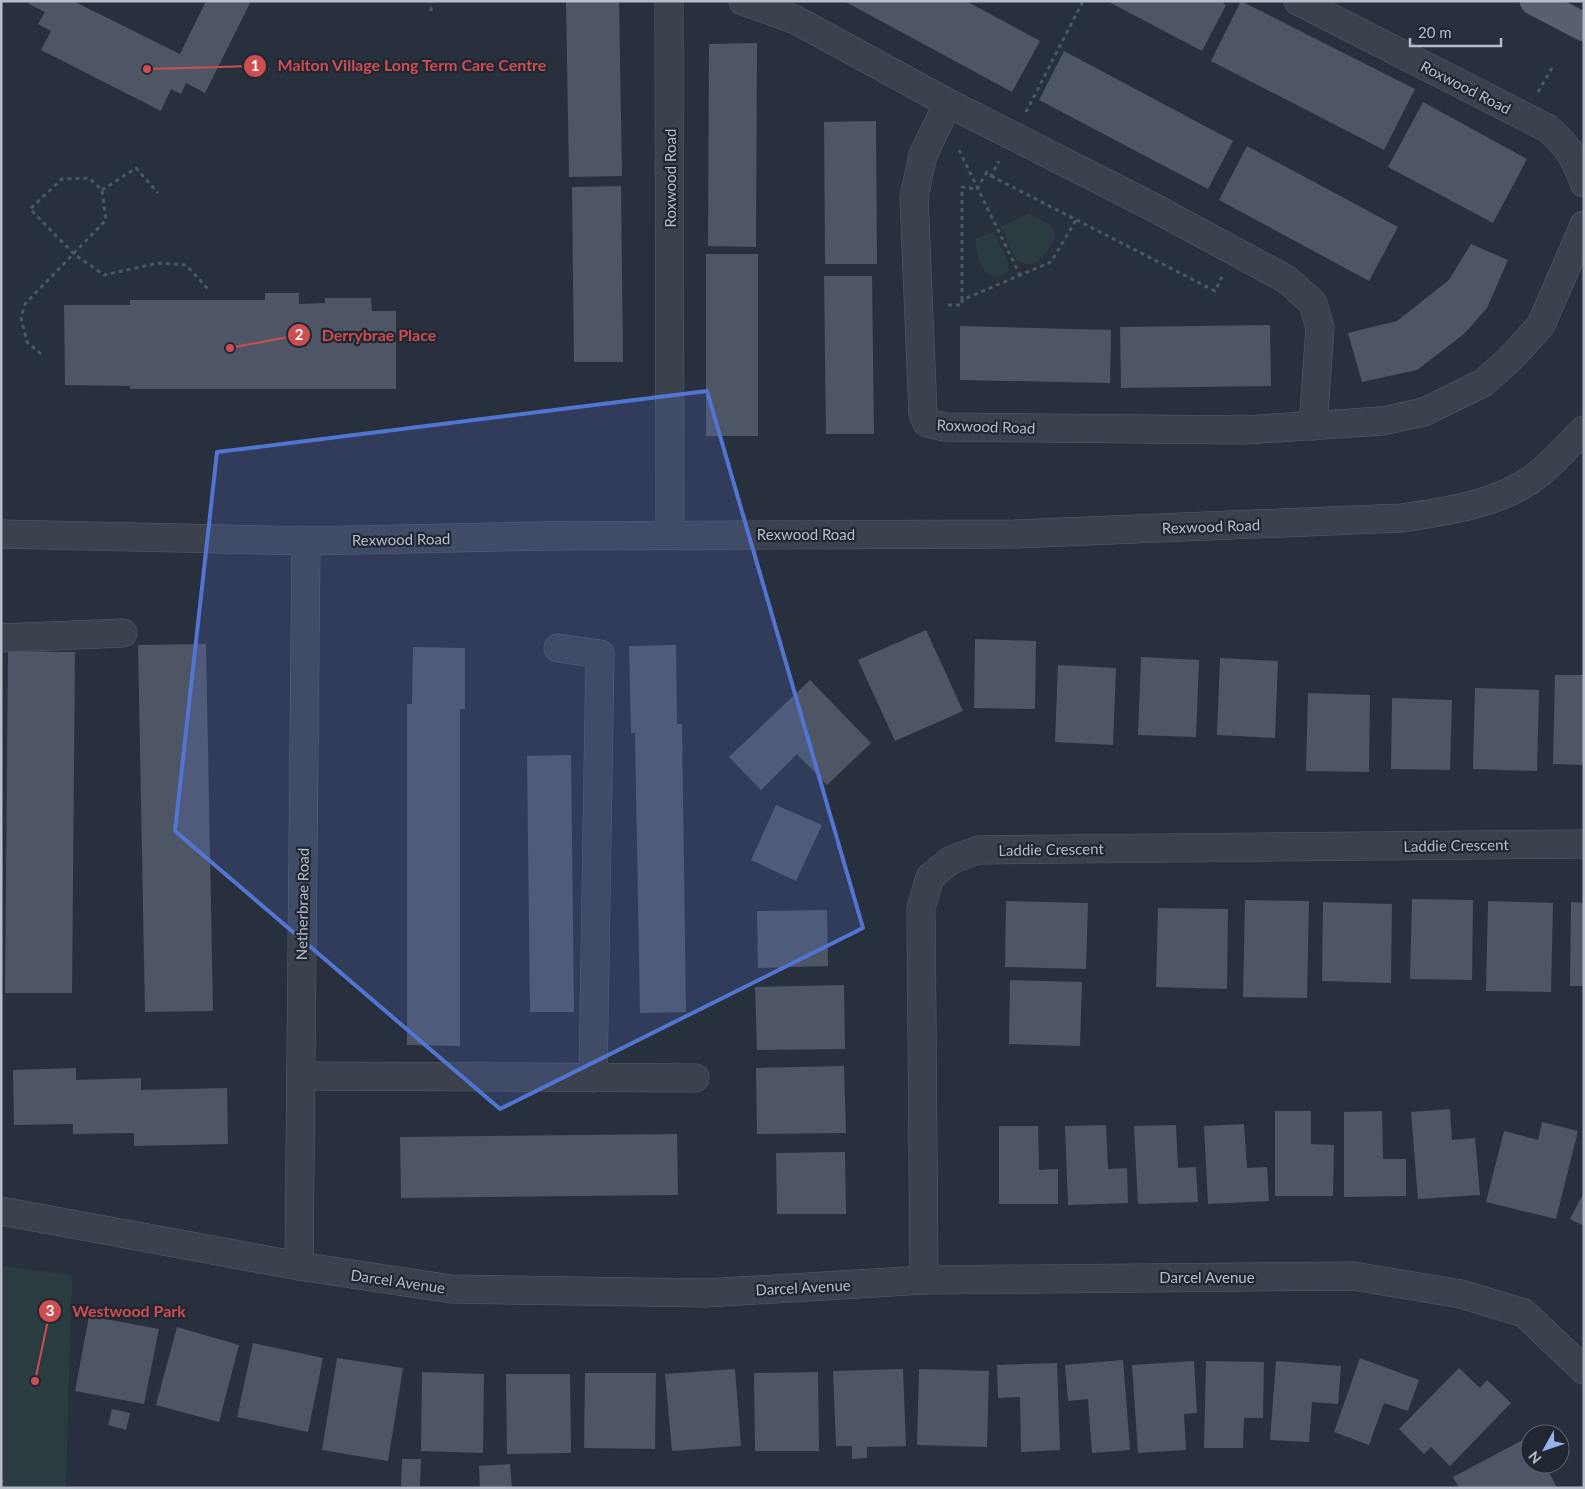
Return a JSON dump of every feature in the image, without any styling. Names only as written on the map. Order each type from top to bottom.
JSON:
[{"type":"main road","points":[[1534,1],[1584,27]]},
{"type":"street","name":"Roxwood Road","points":[[669,1],[670,535]]},
{"type":"street","points":[[743,1],[796,20],[945,109],[1014,136],[1286,279],[1313,303],[1320,328],[1312,426]]},
{"type":"street","name":"Roxwood Road","points":[[1298,1],[1547,128],[1566,144],[1578,165],[1584,183]]},
{"type":"street","name":"Roxwood Road","points":[[945,109],[923,155],[914,197],[923,414],[927,423],[945,427],[1235,430],[1382,421],[1424,412],[1483,383],[1512,358],[1541,325],[1584,225]]},
{"type":"street","name":"Rexwood Road","points":[[1,534],[306,541],[670,535],[1014,534],[1402,518],[1462,508],[1506,492],[1539,474],[1584,430]]},
{"type":"street","name":"Netherbrae Road","points":[[299,1266],[306,541]]},
{"type":"street","points":[[1,638],[123,633]]},
{"type":"street","points":[[558,648],[600,654],[593,1078]]},
{"type":"street","name":"Laddie Crescent","points":[[924,1280],[921,908],[930,877],[951,860],[978,850],[1584,844]]},
{"type":"street","points":[[301,1076],[696,1078]]},
{"type":"street","name":"Darcel Avenue","points":[[1,1211],[299,1266],[451,1289],[706,1293],[924,1280],[1353,1276],[1461,1294],[1524,1313],[1584,1370]]},
{"type":"path","points":[[431,1],[431,11]]},
{"type":"path","points":[[991,176],[1014,136],[1084,1]]},
{"type":"path","points":[[1533,100],[1552,68]]},
{"type":"path","points":[[945,109],[978,189],[1020,275]]},
{"type":"path","points":[[102,190],[136,168],[158,193]]},
{"type":"path","points":[[978,189],[986,172],[1215,291],[1235,252]]},
{"type":"path","points":[[41,354],[27,342],[21,318],[25,304],[74,254],[106,220],[102,190],[89,178],[62,179],[30,209],[74,254],[104,275],[159,263],[186,265],[209,290]]},
{"type":"path","points":[[918,306],[962,305],[962,186],[978,189]]},
{"type":"path","points":[[962,300],[1051,262],[1076,220]]},
{"type":"path","points":[[1,1479],[2,1488]]},
{"type":"highlighted area","points":[[707,391],[863,928],[500,1109],[175,831],[217,452]]},
{"type":"shaded area","points":[[1029,213],[1052,226],[1055,236],[1041,259],[1030,264],[1016,260],[1001,227]]},
{"type":"shaded area","points":[[993,232],[1008,262],[1009,271],[998,277],[987,273],[980,263],[976,251],[976,239]]},
{"type":"shaded area","points":[[1,1266],[72,1275],[66,1488],[1,1488]]},
{"type":"building","points":[[30,1],[73,1],[180,54],[206,1],[251,1],[205,93],[186,83],[181,94],[171,89],[161,111],[41,50],[51,31],[38,24],[45,12],[29,4]]},
{"type":"building","points":[[566,1],[619,1],[622,176],[569,177]]},
{"type":"building","points":[[844,1],[966,1],[1040,41],[1012,92]]},
{"type":"building","points":[[1107,1],[1220,1],[1226,5],[1202,51]]},
{"type":"building","points":[[1241,1],[1415,89],[1384,150],[1211,61]]},
{"type":"building","points":[[757,43],[756,247],[708,246],[709,44]]},
{"type":"building","points":[[1064,51],[1233,141],[1208,189],[1039,100]]},
{"type":"building","points":[[1423,102],[1527,159],[1493,223],[1388,167]]},
{"type":"building","points":[[876,121],[877,264],[825,264],[824,122]]},
{"type":"building","points":[[1247,146],[1398,227],[1369,281],[1219,200]]},
{"type":"building","points":[[621,186],[623,362],[574,362],[572,187]]},
{"type":"building","points":[[1471,244],[1508,260],[1487,308],[1464,334],[1417,370],[1362,382],[1348,333],[1397,321],[1449,280]]},
{"type":"building","points":[[706,254],[758,254],[758,436],[706,436]]},
{"type":"building","points":[[824,276],[872,276],[874,434],[826,434]]},
{"type":"building","points":[[265,293],[299,293],[299,304],[325,303],[325,298],[371,298],[372,311],[396,311],[396,389],[130,389],[130,386],[65,385],[64,305],[130,305],[130,300],[265,300]]},
{"type":"building","points":[[1270,325],[1271,386],[1121,388],[1120,327]]},
{"type":"building","points":[[960,326],[1111,330],[1110,383],[960,380]]},
{"type":"building","points":[[926,630],[963,711],[895,741],[858,660]]},
{"type":"building","points":[[975,639],[1036,641],[1035,709],[974,708]]},
{"type":"building","points":[[206,644],[213,1011],[145,1012],[138,645]]},
{"type":"building","points":[[676,645],[677,724],[682,724],[686,1012],[640,1013],[635,733],[631,733],[629,646]]},
{"type":"building","points":[[413,647],[465,648],[465,709],[460,709],[460,1046],[407,1045],[407,704],[412,704]]},
{"type":"building","points":[[8,651],[75,652],[72,993],[5,993]]},
{"type":"building","points":[[1141,657],[1199,660],[1196,737],[1138,735]]},
{"type":"building","points":[[1220,658],[1278,661],[1275,738],[1217,735]]},
{"type":"building","points":[[1058,665],[1116,668],[1113,745],[1055,742]]},
{"type":"building","points":[[1555,675],[1584,675],[1584,765],[1553,764]]},
{"type":"building","points":[[810,680],[871,743],[827,785],[797,754],[761,790],[729,757]]},
{"type":"building","points":[[1475,688],[1539,690],[1537,771],[1473,769]]},
{"type":"building","points":[[1308,693],[1370,695],[1369,772],[1306,771]]},
{"type":"building","points":[[1392,698],[1452,700],[1450,770],[1391,769]]},
{"type":"building","points":[[571,755],[574,1012],[530,1012],[527,756]]},
{"type":"building","points":[[776,805],[822,825],[796,881],[751,860]]},
{"type":"building","points":[[1412,899],[1473,900],[1472,980],[1410,979]]},
{"type":"building","points":[[1245,900],[1309,901],[1307,998],[1243,997]]},
{"type":"building","points":[[1006,901],[1088,903],[1086,969],[1005,967]]},
{"type":"building","points":[[1488,901],[1553,903],[1551,992],[1486,991]]},
{"type":"building","points":[[1323,902],[1392,904],[1391,983],[1322,981]]},
{"type":"building","points":[[1571,902],[1584,903],[1584,986],[1570,986]]},
{"type":"building","points":[[1158,908],[1228,909],[1227,989],[1156,987]]},
{"type":"building","points":[[827,910],[828,966],[758,968],[757,911]]},
{"type":"building","points":[[1010,980],[1082,982],[1080,1046],[1009,1044]]},
{"type":"building","points":[[844,985],[845,1049],[757,1050],[755,987]]},
{"type":"building","points":[[844,1066],[846,1133],[757,1134],[756,1068]]},
{"type":"building","points":[[76,1068],[76,1080],[141,1078],[141,1090],[227,1088],[228,1144],[134,1146],[134,1133],[73,1134],[73,1124],[14,1125],[13,1070]]},
{"type":"building","points":[[1450,1109],[1452,1140],[1475,1138],[1480,1195],[1418,1199],[1411,1112]]},
{"type":"building","points":[[1275,1111],[1311,1111],[1311,1144],[1334,1145],[1333,1196],[1275,1196]]},
{"type":"building","points":[[1382,1111],[1383,1159],[1406,1159],[1406,1196],[1344,1197],[1344,1112]]},
{"type":"building","points":[[1542,1122],[1578,1131],[1556,1219],[1486,1202],[1504,1131],[1538,1140]]},
{"type":"building","points":[[1244,1124],[1247,1168],[1267,1167],[1269,1201],[1208,1204],[1204,1126]]},
{"type":"building","points":[[1106,1125],[1108,1169],[1127,1168],[1128,1203],[1068,1205],[1065,1126]]},
{"type":"building","points":[[1176,1125],[1178,1168],[1196,1167],[1198,1202],[1138,1204],[1134,1126]]},
{"type":"building","points":[[999,1126],[1038,1126],[1039,1170],[1058,1169],[1058,1204],[999,1204]]},
{"type":"building","points":[[677,1134],[678,1195],[401,1198],[400,1137]]},
{"type":"building","points":[[845,1152],[846,1214],[777,1214],[776,1153]]},
{"type":"building","points":[[1584,1192],[1584,1226],[1570,1219]]},
{"type":"building","points":[[89,1316],[159,1329],[144,1404],[75,1391]]},
{"type":"building","points":[[177,1327],[239,1345],[219,1422],[156,1405]]},
{"type":"building","points":[[253,1343],[323,1358],[308,1432],[237,1417]]},
{"type":"building","points":[[337,1358],[403,1368],[388,1461],[322,1450]]},
{"type":"building","points":[[1360,1358],[1419,1380],[1408,1411],[1384,1403],[1369,1445],[1334,1432]]},
{"type":"building","points":[[1123,1360],[1130,1450],[1092,1453],[1088,1399],[1068,1401],[1065,1365]]},
{"type":"building","points":[[1194,1361],[1197,1413],[1184,1414],[1186,1450],[1138,1453],[1132,1365]]},
{"type":"building","points":[[1206,1361],[1264,1362],[1263,1418],[1244,1418],[1243,1448],[1204,1448]]},
{"type":"building","points":[[1276,1361],[1341,1366],[1338,1404],[1312,1402],[1309,1442],[1270,1440]]},
{"type":"building","points":[[1057,1363],[1060,1450],[1021,1452],[1020,1397],[998,1398],[997,1365]]},
{"type":"building","points":[[1459,1368],[1480,1388],[1487,1380],[1511,1403],[1450,1466],[1431,1447],[1424,1454],[1399,1429]]},
{"type":"building","points":[[735,1369],[741,1446],[672,1451],[665,1374]]},
{"type":"building","points":[[903,1369],[906,1446],[867,1447],[867,1458],[852,1459],[852,1446],[836,1446],[833,1371]]},
{"type":"building","points":[[919,1369],[989,1371],[987,1447],[917,1445]]},
{"type":"building","points":[[422,1372],[484,1374],[483,1453],[421,1451]]},
{"type":"building","points":[[818,1372],[819,1451],[755,1451],[754,1373]]},
{"type":"building","points":[[585,1373],[656,1373],[655,1449],[584,1448]]},
{"type":"building","points":[[506,1374],[570,1374],[571,1453],[507,1454]]},
{"type":"building","points":[[112,1409],[130,1413],[126,1430],[108,1425]]},
{"type":"building","points":[[1520,1441],[1520,1474],[1550,1474],[1557,1488],[1459,1488],[1453,1477]]},
{"type":"building","points":[[402,1459],[421,1459],[420,1487],[401,1486]]},
{"type":"building","points":[[510,1464],[512,1488],[480,1488],[479,1466]]},
{"type":"place","name":"Malton Village Long Term Care Centre","points":[[147,69]]},
{"type":"place","name":"Derrybrae Place","points":[[230,348]]},
{"type":"place","name":"Westwood Park","points":[[35,1381]]}]
